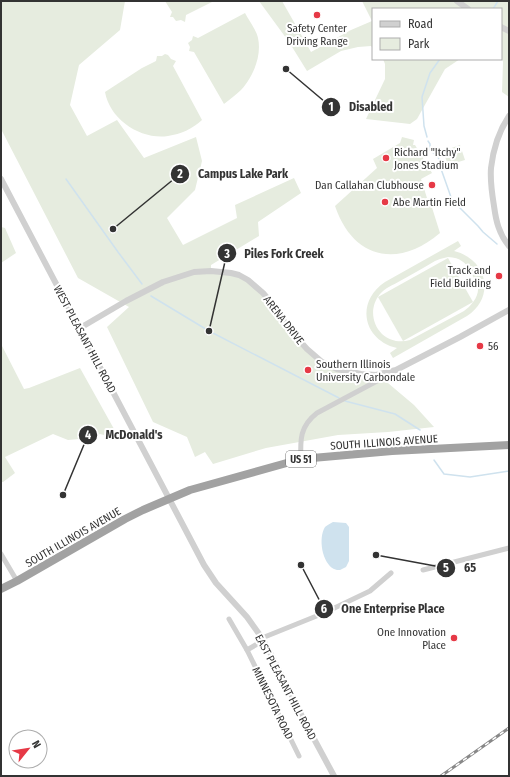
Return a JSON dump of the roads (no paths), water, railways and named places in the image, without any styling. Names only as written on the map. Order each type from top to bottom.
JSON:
[{"type":"highway","name":"SOUTH ILLINOIS AVENUE","points":[[1,589],[17,582],[125,519],[190,490],[301,459],[392,451],[509,445]]},
{"type":"street","points":[[457,1],[467,8]]},
{"type":"street","points":[[509,116],[500,132],[491,168],[492,194],[497,224],[499,231],[509,246]]},
{"type":"street","name":"WEST PLEASANT HILL ROAD","points":[[1,179],[169,500]]},
{"type":"street","name":"ARENA DRIVE","points":[[80,328],[126,301],[163,282],[194,272],[211,271],[231,273],[248,280],[264,293],[289,329],[307,349],[322,362],[337,369],[361,374],[376,375],[396,370],[509,310]]},
{"type":"street","points":[[301,459],[302,432],[310,419],[317,413],[396,370]]},
{"type":"street","name":"EAST PLEASANT HILL ROAD","points":[[169,500],[204,565],[216,583],[247,617],[262,638],[334,776]]},
{"type":"street","points":[[423,570],[509,548]]},
{"type":"street","points":[[1,554],[17,582]]},
{"type":"street","points":[[247,650],[259,643],[262,638],[324,613],[370,591],[392,573]]},
{"type":"street","name":"MINNESOTA ROAD","points":[[229,619],[247,650],[299,756]]},
{"type":"water","points":[[333,522],[346,523],[349,527],[349,561],[346,567],[340,570],[330,566],[322,550],[323,532],[325,527]]},
{"type":"waterway","points":[[494,8],[498,1]]},
{"type":"waterway","points":[[427,137],[424,126],[422,97],[430,73],[439,60]]},
{"type":"waterway","points":[[428,141],[430,144],[430,150],[438,157],[440,164]]},
{"type":"waterway","points":[[440,166],[452,200],[483,232],[497,244]]},
{"type":"waterway","points":[[66,179],[142,284]]},
{"type":"waterway","points":[[151,296],[209,331],[339,398]]},
{"type":"waterway","points":[[345,401],[395,414],[420,430]]},
{"type":"waterway","points":[[434,460],[444,474],[470,477],[509,471]]},
{"type":"railway","points":[[441,776],[509,728]]},
{"type":"place","name":"Safety Center Driving Range","points":[[317,15]]},
{"type":"place","name":"Disabled","points":[[286,69]]},
{"type":"place","name":"Richard \"Itchy\" Jones Stadium","points":[[386,158]]},
{"type":"place","name":"Dan Callahan Clubhouse","points":[[432,185]]},
{"type":"place","name":"Abe Martin Field","points":[[385,202]]},
{"type":"place","name":"Campus Lake Park","points":[[113,229]]},
{"type":"place","name":"Track and Field Building","points":[[499,276]]},
{"type":"place","name":"Piles Fork Creek","points":[[209,331]]},
{"type":"place","name":"56","points":[[480,346]]},
{"type":"place","name":"Southern Illinois University Carbondale","points":[[308,370]]},
{"type":"place","name":"McDonald's","points":[[63,495]]},
{"type":"place","name":"65","points":[[376,555]]},
{"type":"place","name":"One Enterprise Place","points":[[301,565]]},
{"type":"place","name":"One Innovation Place","points":[[454,638]]}]
